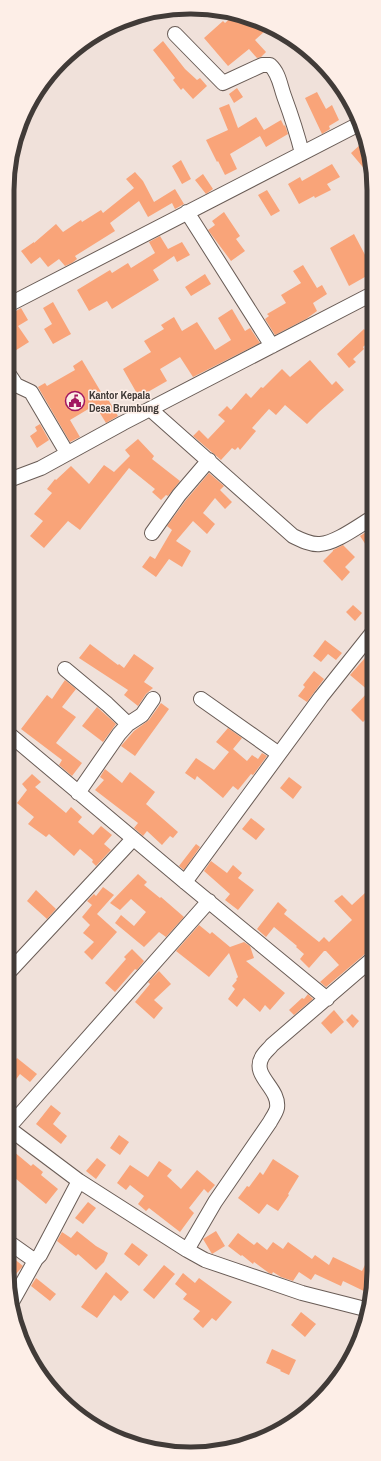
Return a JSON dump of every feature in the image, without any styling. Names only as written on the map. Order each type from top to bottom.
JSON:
[{"type":"street","points":[[175,34],[222,83],[262,65],[270,65],[274,68],[294,122],[302,153]]},
{"type":"street","points":[[14,302],[355,126]]},
{"type":"street","points":[[187,212],[272,346]]},
{"type":"street","points":[[14,479],[41,468],[150,409],[367,297]]},
{"type":"street","points":[[14,382],[16,385],[31,392],[67,453]]},
{"type":"street","points":[[150,409],[293,536],[302,541],[321,544],[336,539],[367,521]]},
{"type":"street","points":[[152,533],[179,496],[209,460]]},
{"type":"street","points":[[185,882],[321,697],[367,639]]},
{"type":"street","points":[[64,669],[107,704],[128,724]]},
{"type":"street","points":[[78,793],[119,734],[128,724],[142,715],[153,699]]},
{"type":"street","points":[[201,699],[279,754]]},
{"type":"street","points":[[14,744],[78,793],[327,999]]},
{"type":"street","points":[[14,967],[133,839]]},
{"type":"street","points":[[14,1120],[209,901]]},
{"type":"street","points":[[187,1250],[215,1202],[270,1122],[277,1109],[276,1098],[258,1065],[262,1056],[272,1045],[367,964]]},
{"type":"street","points":[[14,1132],[79,1181],[205,1260],[302,1293],[363,1308]]},
{"type":"street","points":[[16,1295],[36,1259],[40,1255],[79,1181]]},
{"type":"street","points":[[14,1246],[31,1258],[36,1259]]},
{"type":"building","points":[[230,18],[264,30],[265,31],[255,40],[266,52],[261,57],[257,58],[249,49],[228,66],[204,38],[223,21],[225,23]]},
{"type":"building","points":[[163,41],[185,69],[197,80],[200,78],[207,86],[193,99],[183,88],[181,90],[173,80],[175,78],[153,50]]},
{"type":"building","points":[[237,88],[243,97],[234,103],[229,94]]},
{"type":"building","points":[[317,92],[326,109],[332,105],[339,120],[329,126],[330,129],[322,134],[305,98]]},
{"type":"building","points":[[229,104],[238,128],[256,117],[264,130],[281,120],[284,126],[285,125],[288,134],[266,147],[260,136],[230,154],[237,169],[225,175],[206,140],[228,130],[219,108]]},
{"type":"building","points":[[361,144],[366,170],[351,153]]},
{"type":"building","points":[[181,160],[191,179],[182,184],[172,166]]},
{"type":"building","points":[[332,164],[340,177],[327,184],[331,190],[315,198],[314,196],[299,204],[288,184],[300,177],[302,181]]},
{"type":"building","points":[[135,172],[143,181],[154,202],[175,189],[184,204],[175,209],[172,203],[148,217],[139,201],[110,223],[115,231],[75,256],[77,259],[72,263],[65,266],[59,259],[48,267],[40,257],[31,264],[21,251],[34,243],[56,224],[63,232],[81,220],[82,222],[101,210],[103,213],[134,188],[126,179]]},
{"type":"building","points":[[203,174],[213,189],[206,194],[195,180]]},
{"type":"building","points":[[267,190],[280,211],[271,216],[258,195]]},
{"type":"building","points":[[224,212],[240,236],[236,239],[245,251],[231,261],[208,230],[215,225],[212,221]]},
{"type":"building","points":[[354,234],[367,259],[367,276],[349,286],[330,248]]},
{"type":"building","points":[[160,236],[168,249],[182,242],[190,255],[177,262],[174,256],[153,270],[159,280],[112,309],[107,301],[89,311],[77,290],[110,270],[112,273],[128,263],[131,268],[155,253],[149,242]]},
{"type":"building","points":[[303,265],[317,288],[322,285],[327,294],[313,303],[317,311],[306,319],[275,335],[265,319],[269,316],[267,314],[286,303],[281,295],[301,283],[293,271]]},
{"type":"building","points":[[205,274],[211,284],[191,296],[185,287]]},
{"type":"building","points":[[53,302],[71,334],[53,344],[44,329],[52,324],[43,308]]},
{"type":"building","points":[[21,308],[28,320],[18,326],[29,342],[14,351],[14,312]]},
{"type":"building","points":[[232,309],[245,331],[250,328],[260,343],[193,377],[180,357],[160,369],[167,381],[139,397],[123,369],[151,352],[144,341],[164,329],[161,325],[174,317],[182,331],[197,322],[215,350],[231,340],[218,318]]},
{"type":"building","points":[[364,329],[367,333],[367,343],[363,347],[364,349],[353,359],[356,362],[349,368],[337,354]]},
{"type":"building","points":[[82,360],[104,397],[106,396],[118,416],[106,423],[95,405],[70,420],[80,437],[70,442],[38,387],[45,383],[47,386],[75,370],[73,366]]},
{"type":"building","points":[[310,360],[332,385],[336,381],[344,390],[307,424],[285,405],[276,415],[269,409],[252,428],[256,431],[240,450],[238,447],[235,450],[232,448],[221,460],[193,436],[199,430],[208,439],[225,421],[218,415],[227,406],[231,410],[246,393],[251,398],[261,387],[263,388],[282,369],[290,377]]},
{"type":"building","points":[[40,424],[49,440],[37,448],[30,436],[37,431],[35,427]]},
{"type":"building","points":[[138,439],[154,456],[152,459],[180,481],[168,496],[166,495],[161,500],[152,492],[155,489],[129,468],[80,530],[68,521],[44,548],[30,536],[43,521],[34,514],[52,493],[47,489],[55,479],[56,480],[71,466],[89,484],[104,465],[114,472],[130,456],[125,450]]},
{"type":"building","points":[[209,473],[224,486],[220,490],[232,502],[225,509],[215,498],[203,513],[215,524],[207,534],[193,521],[176,541],[191,551],[182,567],[169,559],[156,577],[142,567],[150,556],[155,559],[172,530],[167,526],[186,500]]},
{"type":"building","points":[[367,531],[367,546],[360,536]]},
{"type":"building","points":[[343,545],[355,557],[345,567],[350,572],[342,581],[323,561],[333,550]]},
{"type":"building","points":[[353,605],[362,613],[355,621],[346,612]]},
{"type":"building","points":[[325,640],[342,653],[336,660],[328,654],[321,662],[313,656]]},
{"type":"building","points":[[90,644],[124,668],[134,654],[154,668],[144,682],[153,688],[146,694],[138,706],[124,695],[128,690],[79,658]]},
{"type":"building","points":[[367,656],[367,670],[365,672],[367,673],[367,689],[350,675]]},
{"type":"building","points":[[314,671],[324,679],[307,702],[298,696],[305,687],[303,685]]},
{"type":"building","points":[[65,680],[76,689],[62,707],[76,717],[56,743],[82,763],[72,776],[59,765],[62,760],[21,729],[47,695],[52,699]]},
{"type":"building","points":[[367,693],[367,718],[363,722],[351,710]]},
{"type":"building","points":[[161,703],[169,709],[135,756],[121,746],[134,731],[149,720]]},
{"type":"building","points":[[97,707],[116,724],[103,742],[82,726]]},
{"type":"building","points":[[228,728],[242,738],[233,749],[247,761],[252,755],[258,759],[262,753],[267,756],[253,775],[251,774],[238,790],[233,786],[223,798],[197,776],[195,780],[185,773],[196,758],[214,770],[229,752],[216,742]]},
{"type":"building","points":[[105,769],[122,783],[130,772],[155,792],[146,804],[178,832],[173,838],[170,836],[162,845],[147,831],[143,836],[134,828],[138,823],[95,790],[104,780],[100,777]]},
{"type":"building","points":[[32,774],[41,782],[35,787],[66,813],[71,807],[82,817],[78,822],[93,835],[101,826],[112,835],[104,844],[111,850],[96,866],[92,862],[93,860],[80,849],[74,856],[49,834],[46,837],[28,824],[34,817],[17,803],[27,790],[22,784]]},
{"type":"building","points":[[289,777],[302,787],[293,799],[280,788]]},
{"type":"building","points":[[251,818],[265,829],[256,840],[242,829]]},
{"type":"building","points":[[196,844],[200,847],[184,870],[179,866]]},
{"type":"building","points":[[211,861],[227,873],[233,865],[242,873],[238,878],[254,890],[238,910],[225,900],[230,894],[204,871]]},
{"type":"building","points":[[138,874],[147,882],[144,885],[160,898],[161,897],[184,917],[166,937],[159,932],[144,947],[115,923],[121,915],[134,926],[146,912],[131,899],[120,910],[110,903]]},
{"type":"building","points":[[103,887],[114,895],[97,914],[117,932],[92,960],[84,952],[94,942],[83,933],[90,925],[82,917],[92,905],[87,901],[94,894],[96,896]]},
{"type":"building","points":[[36,890],[56,909],[47,919],[27,901]]},
{"type":"building","points":[[365,893],[367,895],[367,953],[326,987],[320,982],[339,965],[326,951],[324,951],[309,968],[300,959],[304,954],[296,947],[297,946],[274,927],[266,937],[257,929],[278,902],[287,910],[284,914],[319,942],[324,937],[329,942],[352,920],[334,901],[342,895],[352,905]]},
{"type":"building","points":[[199,925],[210,934],[212,932],[230,947],[244,942],[250,946],[254,958],[246,961],[285,993],[270,1010],[265,1005],[260,1012],[244,998],[237,1007],[228,999],[235,989],[232,986],[238,977],[229,953],[209,977],[176,951]]},
{"type":"building","points":[[132,949],[144,961],[115,992],[105,983],[126,959],[124,957]]},
{"type":"building","points":[[159,971],[171,984],[154,1000],[163,1008],[154,1019],[135,1002],[150,984],[148,982]]},
{"type":"building","points":[[308,994],[313,999],[294,1015],[289,1010],[302,998],[304,999]]},
{"type":"building","points":[[334,1010],[344,1022],[331,1034],[321,1023]]},
{"type":"building","points":[[352,1014],[359,1021],[353,1028],[346,1020]]},
{"type":"building","points":[[17,1058],[37,1074],[30,1082],[20,1074],[14,1082],[14,1062]]},
{"type":"building","points":[[51,1105],[61,1113],[53,1124],[67,1136],[61,1144],[36,1124]]},
{"type":"building","points":[[119,1135],[129,1142],[120,1155],[110,1148]]},
{"type":"building","points":[[14,1152],[31,1166],[33,1164],[43,1172],[41,1175],[58,1189],[46,1204],[15,1178],[14,1179]]},
{"type":"building","points":[[97,1158],[106,1165],[96,1179],[86,1171]]},
{"type":"building","points":[[273,1159],[299,1176],[288,1194],[289,1195],[278,1211],[267,1204],[259,1214],[238,1198],[247,1186],[249,1187],[260,1172],[263,1175]]},
{"type":"building","points":[[159,1161],[172,1170],[167,1176],[181,1189],[197,1170],[215,1185],[208,1193],[204,1189],[189,1208],[194,1213],[180,1232],[149,1208],[146,1211],[138,1204],[144,1196],[130,1185],[126,1190],[117,1183],[130,1165],[148,1177]]},
{"type":"building","points":[[88,1202],[96,1208],[83,1224],[75,1218]]},
{"type":"building","points":[[77,1231],[96,1246],[108,1253],[104,1262],[96,1270],[78,1254],[76,1256],[57,1241],[62,1232],[71,1238]]},
{"type":"building","points":[[216,1231],[225,1246],[212,1254],[203,1239]]},
{"type":"building","points":[[238,1233],[254,1245],[257,1242],[267,1250],[273,1242],[283,1249],[288,1242],[312,1259],[315,1255],[329,1265],[333,1257],[362,1271],[367,1261],[365,1292],[343,1281],[341,1286],[315,1274],[311,1280],[299,1272],[293,1281],[281,1277],[273,1272],[272,1274],[269,1273],[254,1262],[253,1264],[228,1246]]},
{"type":"building","points":[[132,1243],[148,1255],[139,1266],[124,1254]]},
{"type":"building","points":[[14,1259],[23,1266],[14,1276]]},
{"type":"building","points":[[164,1265],[175,1274],[154,1299],[143,1290]]},
{"type":"building","points":[[106,1272],[129,1292],[121,1301],[114,1295],[97,1318],[81,1307]]},
{"type":"building","points":[[183,1273],[195,1283],[199,1278],[232,1302],[216,1321],[212,1318],[203,1328],[193,1319],[200,1311],[183,1299],[187,1294],[175,1284]]},
{"type":"building","points":[[36,1278],[56,1294],[50,1301],[31,1286]]},
{"type":"building","points":[[301,1312],[316,1324],[305,1337],[291,1325]]},
{"type":"building","points":[[272,1349],[296,1360],[289,1375],[266,1363]]},
{"type":"place","name":"Kantor Kepala Desa Brumbung","points":[[75,401]]}]
